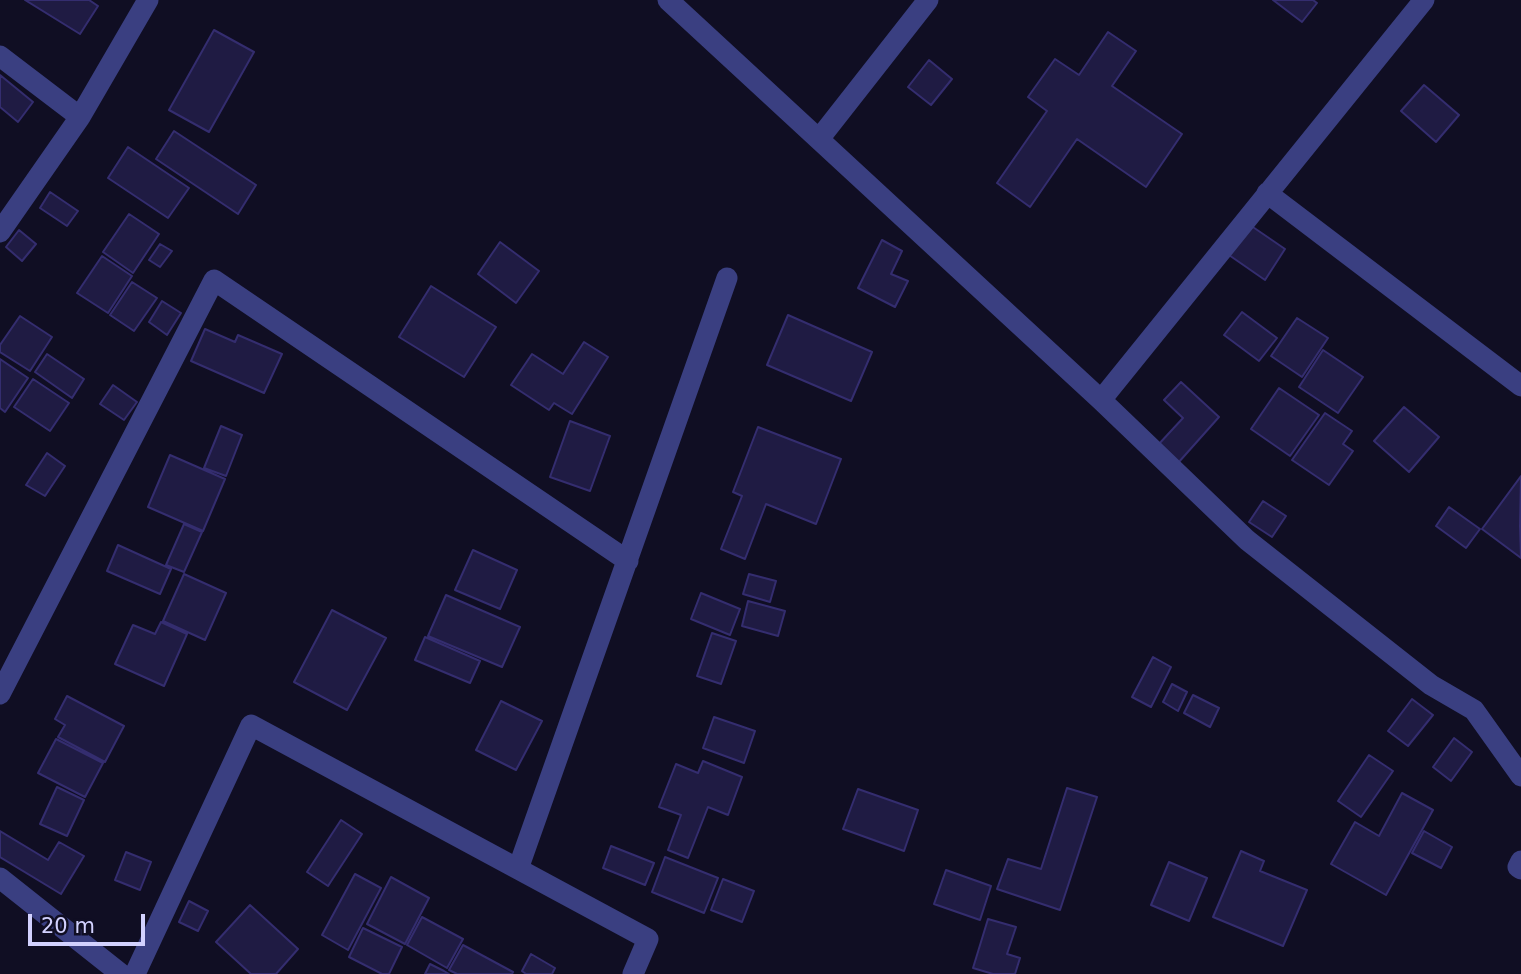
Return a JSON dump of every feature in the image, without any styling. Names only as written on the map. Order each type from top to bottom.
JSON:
[{"type":"street","points":[[0,232],[80,117],[148,0]]},
{"type":"street","points":[[668,0],[1101,400],[1247,540],[1431,685],[1474,710],[1521,776]]},
{"type":"street","points":[[819,139],[928,0]]},
{"type":"street","points":[[1101,400],[1424,0]]},
{"type":"street","points":[[0,56],[80,117]]},
{"type":"street","points":[[1268,193],[1521,386]]},
{"type":"street","points":[[518,869],[727,278]]},
{"type":"street","points":[[0,694],[214,280],[628,561]]},
{"type":"street","points":[[135,974],[251,725],[648,939],[633,974]]},
{"type":"street","points":[[1521,861],[1518,867],[1521,869]]},
{"type":"street","points":[[0,878],[121,974]]},
{"type":"building","points":[[25,0],[89,0],[98,6],[80,34]]},
{"type":"building","points":[[1273,0],[1313,0],[1317,3],[1302,22]]},
{"type":"building","points":[[214,30],[254,52],[209,132],[169,110]]},
{"type":"building","points":[[1108,32],[1136,51],[1112,86],[1182,134],[1146,187],[1077,139],[1030,207],[997,183],[1047,111],[1028,97],[1055,59],[1079,75]]},
{"type":"building","points":[[929,60],[952,79],[931,105],[908,87]]},
{"type":"building","points":[[0,75],[33,102],[18,122],[0,107]]},
{"type":"building","points":[[1424,85],[1459,115],[1436,142],[1401,111]]},
{"type":"building","points":[[174,131],[256,185],[238,214],[156,159]]},
{"type":"building","points":[[128,147],[189,188],[168,218],[108,178]]},
{"type":"building","points":[[50,192],[78,211],[67,226],[40,208]]},
{"type":"building","points":[[129,214],[159,234],[133,273],[103,252]]},
{"type":"building","points":[[1247,223],[1285,249],[1265,280],[1226,253]]},
{"type":"building","points":[[19,230],[36,244],[22,261],[6,247]]},
{"type":"building","points":[[882,240],[902,251],[891,274],[908,281],[895,307],[858,288]]},
{"type":"building","points":[[500,242],[539,271],[516,303],[478,274]]},
{"type":"building","points":[[160,244],[172,251],[160,267],[149,260]]},
{"type":"building","points":[[102,256],[132,276],[108,313],[77,293]]},
{"type":"building","points":[[132,282],[157,298],[134,331],[110,315]]},
{"type":"building","points":[[431,286],[496,327],[464,377],[399,337]]},
{"type":"building","points":[[162,301],[181,313],[167,335],[149,322]]},
{"type":"building","points":[[1242,312],[1277,338],[1259,361],[1224,335]]},
{"type":"building","points":[[788,315],[872,352],[851,401],[767,365]]},
{"type":"building","points":[[20,316],[52,337],[30,371],[0,352],[0,345]]},
{"type":"building","points":[[1297,318],[1328,338],[1302,377],[1271,356]]},
{"type":"building","points":[[205,329],[235,342],[238,335],[282,354],[264,393],[191,361]]},
{"type":"building","points":[[584,342],[608,357],[572,414],[554,403],[549,410],[511,385],[532,354],[563,374]]},
{"type":"building","points":[[1323,350],[1363,377],[1338,413],[1299,387]]},
{"type":"building","points":[[47,354],[84,379],[72,398],[35,372]]},
{"type":"building","points":[[0,359],[28,378],[5,412],[0,408]]},
{"type":"building","points":[[33,379],[69,403],[50,431],[14,407]]},
{"type":"building","points":[[1181,382],[1219,417],[1178,463],[1158,445],[1183,418],[1164,400]]},
{"type":"building","points":[[113,385],[137,402],[124,420],[100,404]]},
{"type":"building","points":[[1279,388],[1319,415],[1290,456],[1251,429]]},
{"type":"building","points":[[1404,407],[1439,437],[1409,472],[1374,441]]},
{"type":"building","points":[[1325,413],[1352,431],[1343,444],[1353,451],[1329,485],[1292,460]]},
{"type":"building","points":[[570,421],[610,436],[590,491],[550,477]]},
{"type":"building","points":[[221,426],[242,435],[226,476],[204,468]]},
{"type":"building","points":[[758,427],[841,459],[816,524],[766,504],[745,559],[721,549],[742,496],[733,492]]},
{"type":"building","points":[[47,453],[65,466],[45,496],[26,485]]},
{"type":"building","points":[[170,455],[225,479],[203,531],[148,507]]},
{"type":"building","points":[[1521,476],[1520,526],[1521,558],[1482,529]]},
{"type":"building","points":[[1263,501],[1286,516],[1272,537],[1249,522]]},
{"type":"building","points":[[1449,507],[1480,529],[1466,548],[1436,526]]},
{"type":"building","points":[[184,524],[202,532],[184,572],[166,565]]},
{"type":"building","points":[[118,545],[171,569],[160,594],[107,571]]},
{"type":"building","points":[[473,550],[517,570],[500,609],[455,590]]},
{"type":"building","points":[[184,574],[226,593],[205,640],[163,621]]},
{"type":"building","points":[[749,574],[776,581],[770,602],[743,594]]},
{"type":"building","points":[[701,593],[740,609],[730,635],[691,619]]},
{"type":"building","points":[[446,595],[520,627],[502,667],[428,636]]},
{"type":"building","points":[[748,601],[785,611],[778,636],[742,626]]},
{"type":"building","points":[[332,610],[386,638],[347,710],[294,682]]},
{"type":"building","points":[[161,622],[187,634],[164,686],[115,664],[133,625],[155,634]]},
{"type":"building","points":[[712,633],[736,641],[721,684],[697,676]]},
{"type":"building","points":[[425,637],[480,661],[470,683],[415,660]]},
{"type":"building","points":[[1153,657],[1171,667],[1151,707],[1132,697]]},
{"type":"building","points":[[1172,684],[1187,692],[1178,711],[1163,702]]},
{"type":"building","points":[[1193,695],[1219,708],[1210,727],[1184,713]]},
{"type":"building","points":[[67,696],[124,726],[105,762],[58,737],[65,725],[55,719]]},
{"type":"building","points":[[1412,699],[1433,715],[1408,746],[1388,731]]},
{"type":"building","points":[[501,701],[542,721],[516,770],[476,750]]},
{"type":"building","points":[[714,717],[755,731],[744,763],[703,748]]},
{"type":"building","points":[[1454,738],[1472,752],[1451,781],[1433,767]]},
{"type":"building","points":[[56,739],[103,763],[85,797],[38,773]]},
{"type":"building","points":[[1369,755],[1393,771],[1361,817],[1338,801]]},
{"type":"building","points":[[703,761],[742,777],[728,815],[708,807],[688,858],[668,850],[681,815],[659,807],[676,764],[698,773]]},
{"type":"building","points":[[57,787],[84,800],[67,836],[40,824]]},
{"type":"building","points":[[1067,788],[1097,797],[1060,910],[997,889],[1008,859],[1041,869]]},
{"type":"building","points":[[858,789],[918,810],[904,851],[843,829]]},
{"type":"building","points":[[1402,793],[1433,810],[1386,895],[1331,864],[1355,822],[1379,836]]},
{"type":"building","points":[[341,820],[362,834],[328,886],[307,872]]},
{"type":"building","points":[[0,831],[48,860],[59,842],[84,856],[61,894],[0,857]]},
{"type":"building","points":[[1424,831],[1452,847],[1441,868],[1412,853]]},
{"type":"building","points":[[611,846],[654,863],[645,885],[603,868]]},
{"type":"building","points":[[1241,851],[1264,861],[1260,871],[1307,890],[1283,946],[1213,917]]},
{"type":"building","points":[[126,852],[151,862],[140,890],[115,880]]},
{"type":"building","points":[[665,857],[718,878],[704,913],[652,892]]},
{"type":"building","points":[[1169,862],[1207,878],[1189,921],[1151,905]]},
{"type":"building","points":[[946,870],[991,886],[980,920],[934,904]]},
{"type":"building","points":[[355,874],[381,888],[348,950],[322,935]]},
{"type":"building","points":[[391,877],[429,898],[405,944],[367,924]]},
{"type":"building","points":[[723,879],[754,891],[742,922],[711,910]]},
{"type":"building","points":[[189,901],[208,911],[198,931],[179,922]]},
{"type":"building","points":[[250,905],[298,949],[276,974],[251,974],[216,942]]},
{"type":"building","points":[[422,917],[463,939],[447,968],[407,945]]},
{"type":"building","points":[[988,919],[1016,927],[1007,954],[1020,958],[1015,974],[993,974],[973,968]]},
{"type":"building","points":[[363,928],[402,947],[389,974],[382,974],[349,957]]},
{"type":"building","points":[[463,945],[513,972],[512,974],[457,974],[449,970]]},
{"type":"building","points":[[531,954],[555,968],[552,974],[526,974],[522,971]]},
{"type":"building","points":[[430,964],[444,971],[449,974],[425,974]]}]
